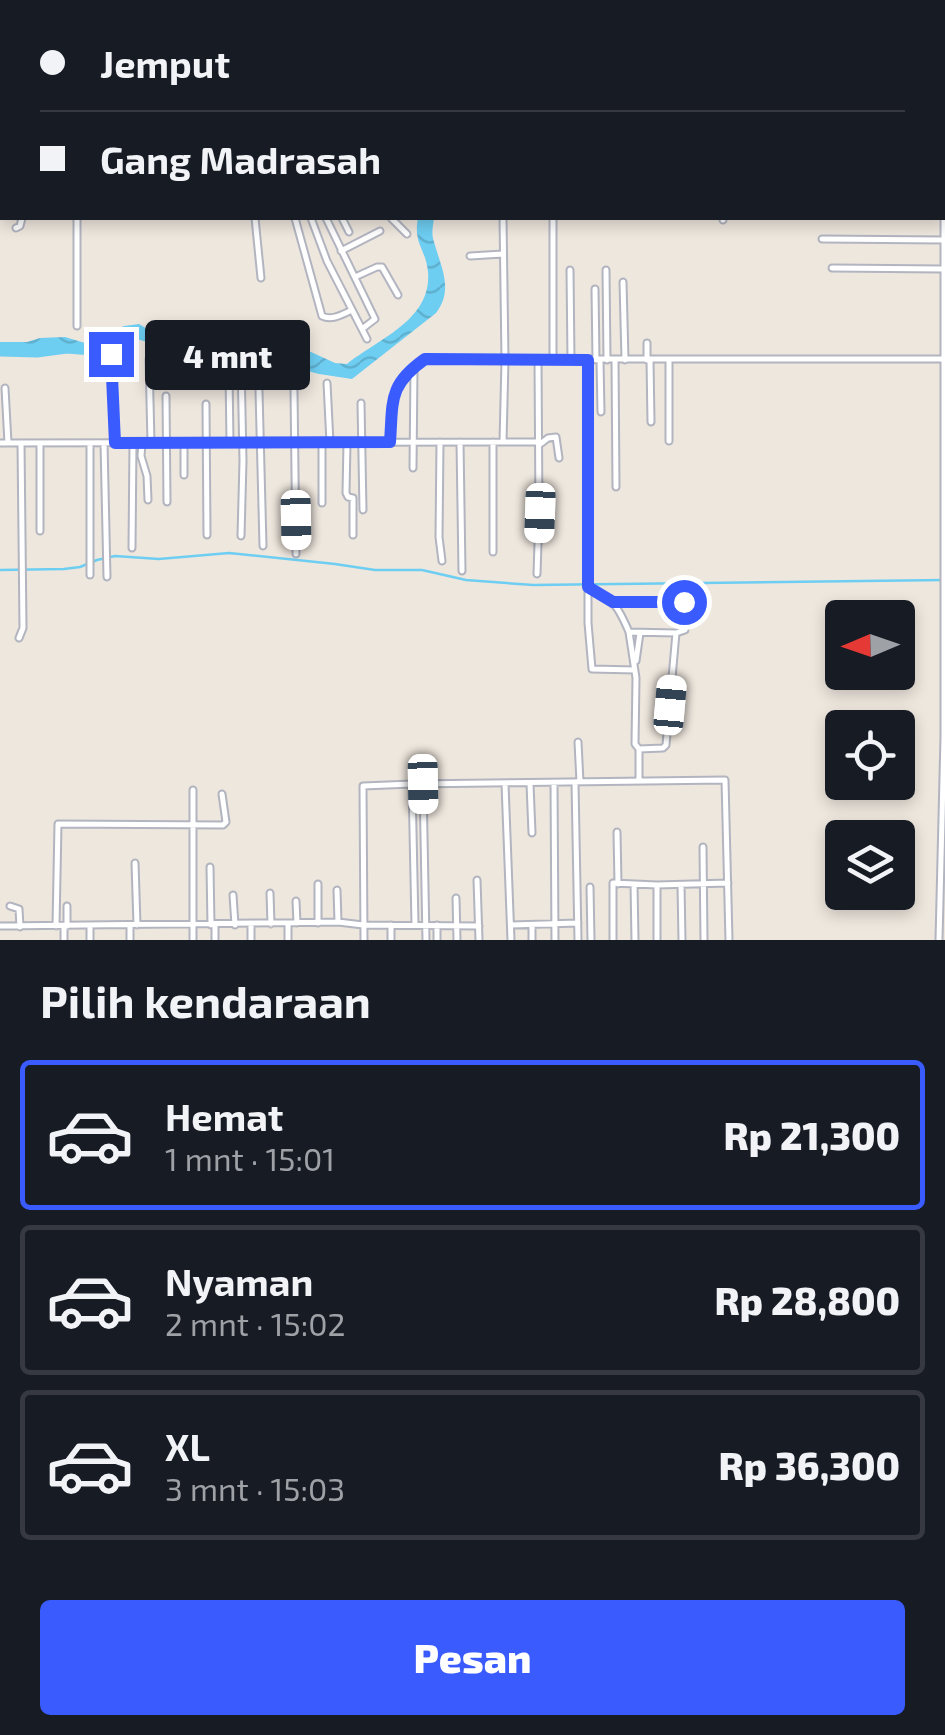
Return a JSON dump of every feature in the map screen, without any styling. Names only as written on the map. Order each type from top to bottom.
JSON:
[{"type":"street","points":[[16,228],[22,220]]},
{"type":"street","points":[[77,220],[77,326]]},
{"type":"street","points":[[255,220],[261,278]]},
{"type":"street","points":[[295,220],[322,316],[329,318],[352,310]]},
{"type":"street","points":[[312,220],[327,261],[367,339]]},
{"type":"street","points":[[343,220],[349,232]]},
{"type":"street","points":[[393,220],[406,234]]},
{"type":"street","points":[[503,442],[504,220]]},
{"type":"street","points":[[553,220],[553,360]]},
{"type":"street","points":[[328,221],[375,319],[362,329]]},
{"type":"street","points":[[939,940],[944,771],[944,227]]},
{"type":"street","points":[[341,251],[380,230]]},
{"type":"street","points":[[822,240],[944,240]]},
{"type":"street","points":[[470,256],[503,254]]},
{"type":"street","points":[[354,278],[382,267],[398,294]]},
{"type":"street","points":[[832,268],[944,269]]},
{"type":"street","points":[[570,270],[571,360]]},
{"type":"street","points":[[606,270],[588,623],[592,669],[635,667]]},
{"type":"street","points":[[624,282],[625,360]]},
{"type":"street","points":[[595,289],[616,487]]},
{"type":"street","points":[[647,343],[650,422]]},
{"type":"street","points":[[111,354],[115,443]]},
{"type":"street","points":[[149,359],[151,443]]},
{"type":"street","points":[[390,442],[395,389],[425,359],[944,359]]},
{"type":"street","points":[[537,574],[538,360]]},
{"type":"street","points":[[601,360],[601,412]]},
{"type":"street","points":[[669,360],[669,442]]},
{"type":"street","points":[[241,362],[242,536]]},
{"type":"street","points":[[413,468],[414,368]]},
{"type":"street","points":[[229,373],[230,443]]},
{"type":"street","points":[[322,503],[327,383]]},
{"type":"street","points":[[5,388],[4,443],[539,443],[556,438],[559,458]]},
{"type":"street","points":[[294,390],[296,554]]},
{"type":"street","points":[[259,391],[263,546]]},
{"type":"street","points":[[166,396],[167,502]]},
{"type":"street","points":[[361,403],[363,510]]},
{"type":"street","points":[[206,404],[207,535]]},
{"type":"street","points":[[440,442],[442,561]]},
{"type":"street","points":[[460,442],[462,570]]},
{"type":"street","points":[[492,442],[493,552]]},
{"type":"street","points":[[19,638],[24,628],[20,443]]},
{"type":"street","points":[[40,443],[40,532]]},
{"type":"street","points":[[90,443],[90,572]]},
{"type":"street","points":[[104,443],[107,577]]},
{"type":"street","points":[[132,548],[133,443]]},
{"type":"street","points":[[142,443],[148,500]]},
{"type":"street","points":[[184,443],[184,475]]},
{"type":"street","points":[[347,443],[346,493],[353,498],[353,536]]},
{"type":"street","points":[[588,584],[622,612],[635,667]]},
{"type":"street","points":[[613,602],[684,602],[685,630],[629,632]]},
{"type":"street","points":[[639,781],[639,749],[634,744],[635,667],[640,633]]},
{"type":"street","points":[[639,749],[663,748],[666,744],[676,633]]},
{"type":"street","points":[[578,742],[578,940]]},
{"type":"street","points":[[364,940],[363,786],[725,780],[729,940]]},
{"type":"street","points":[[554,783],[555,940]]},
{"type":"street","points":[[412,784],[414,925]]},
{"type":"street","points":[[423,784],[426,940]]},
{"type":"street","points":[[505,784],[511,940]]},
{"type":"street","points":[[530,784],[532,832]]},
{"type":"street","points":[[193,790],[193,940]]},
{"type":"street","points":[[64,940],[58,824],[226,824],[222,794]]},
{"type":"street","points":[[617,832],[618,884]]},
{"type":"street","points":[[703,847],[704,940]]},
{"type":"street","points":[[130,940],[136,863]]},
{"type":"street","points":[[210,866],[215,940]]},
{"type":"street","points":[[477,880],[479,940]]},
{"type":"street","points":[[613,940],[613,883],[728,883]]},
{"type":"street","points":[[318,884],[318,923]]},
{"type":"street","points":[[634,884],[635,940]]},
{"type":"street","points":[[657,885],[658,940]]},
{"type":"street","points":[[681,885],[682,940]]},
{"type":"street","points":[[590,888],[591,940]]},
{"type":"street","points":[[336,890],[338,922]]},
{"type":"street","points":[[270,893],[271,924]]},
{"type":"street","points":[[233,895],[235,925]]},
{"type":"street","points":[[456,898],[458,940]]},
{"type":"street","points":[[296,901],[297,924]]},
{"type":"street","points":[[10,906],[18,909],[27,940]]},
{"type":"street","points":[[62,926],[67,906]]},
{"type":"street","points":[[0,926],[338,922],[363,926],[479,926]]},
{"type":"street","points":[[511,925],[578,922]]},
{"type":"street","points":[[288,924],[288,940]]},
{"type":"street","points":[[437,924],[437,940]]},
{"type":"street","points":[[532,924],[532,940]]},
{"type":"street","points":[[90,925],[90,940]]},
{"type":"street","points":[[251,925],[251,940]]},
{"type":"street","points":[[391,926],[391,940]]},
{"type":"street","points":[[10,927],[10,940]]},
{"type":"water","points":[[418,220],[434,220],[433,239],[445,287],[441,304],[436,313],[352,379],[285,365],[256,348],[215,348],[138,332],[86,350],[0,355],[0,342],[65,337],[85,343],[124,326],[139,324],[149,330],[166,323],[261,340],[347,364],[401,327],[421,303],[428,272],[417,234]]},
{"type":"waterway","points":[[0,352],[92,351],[134,334],[154,339],[178,337]]},
{"type":"waterway","points":[[242,347],[275,356]]},
{"type":"waterway","points":[[0,570],[64,569],[115,556],[159,559],[229,553],[375,570],[422,570],[466,580],[533,585],[944,580]]},
{"type":"route","points":[[111,354],[115,443],[390,442],[395,389],[425,359],[588,360],[588,587],[613,602],[684,602]]}]
